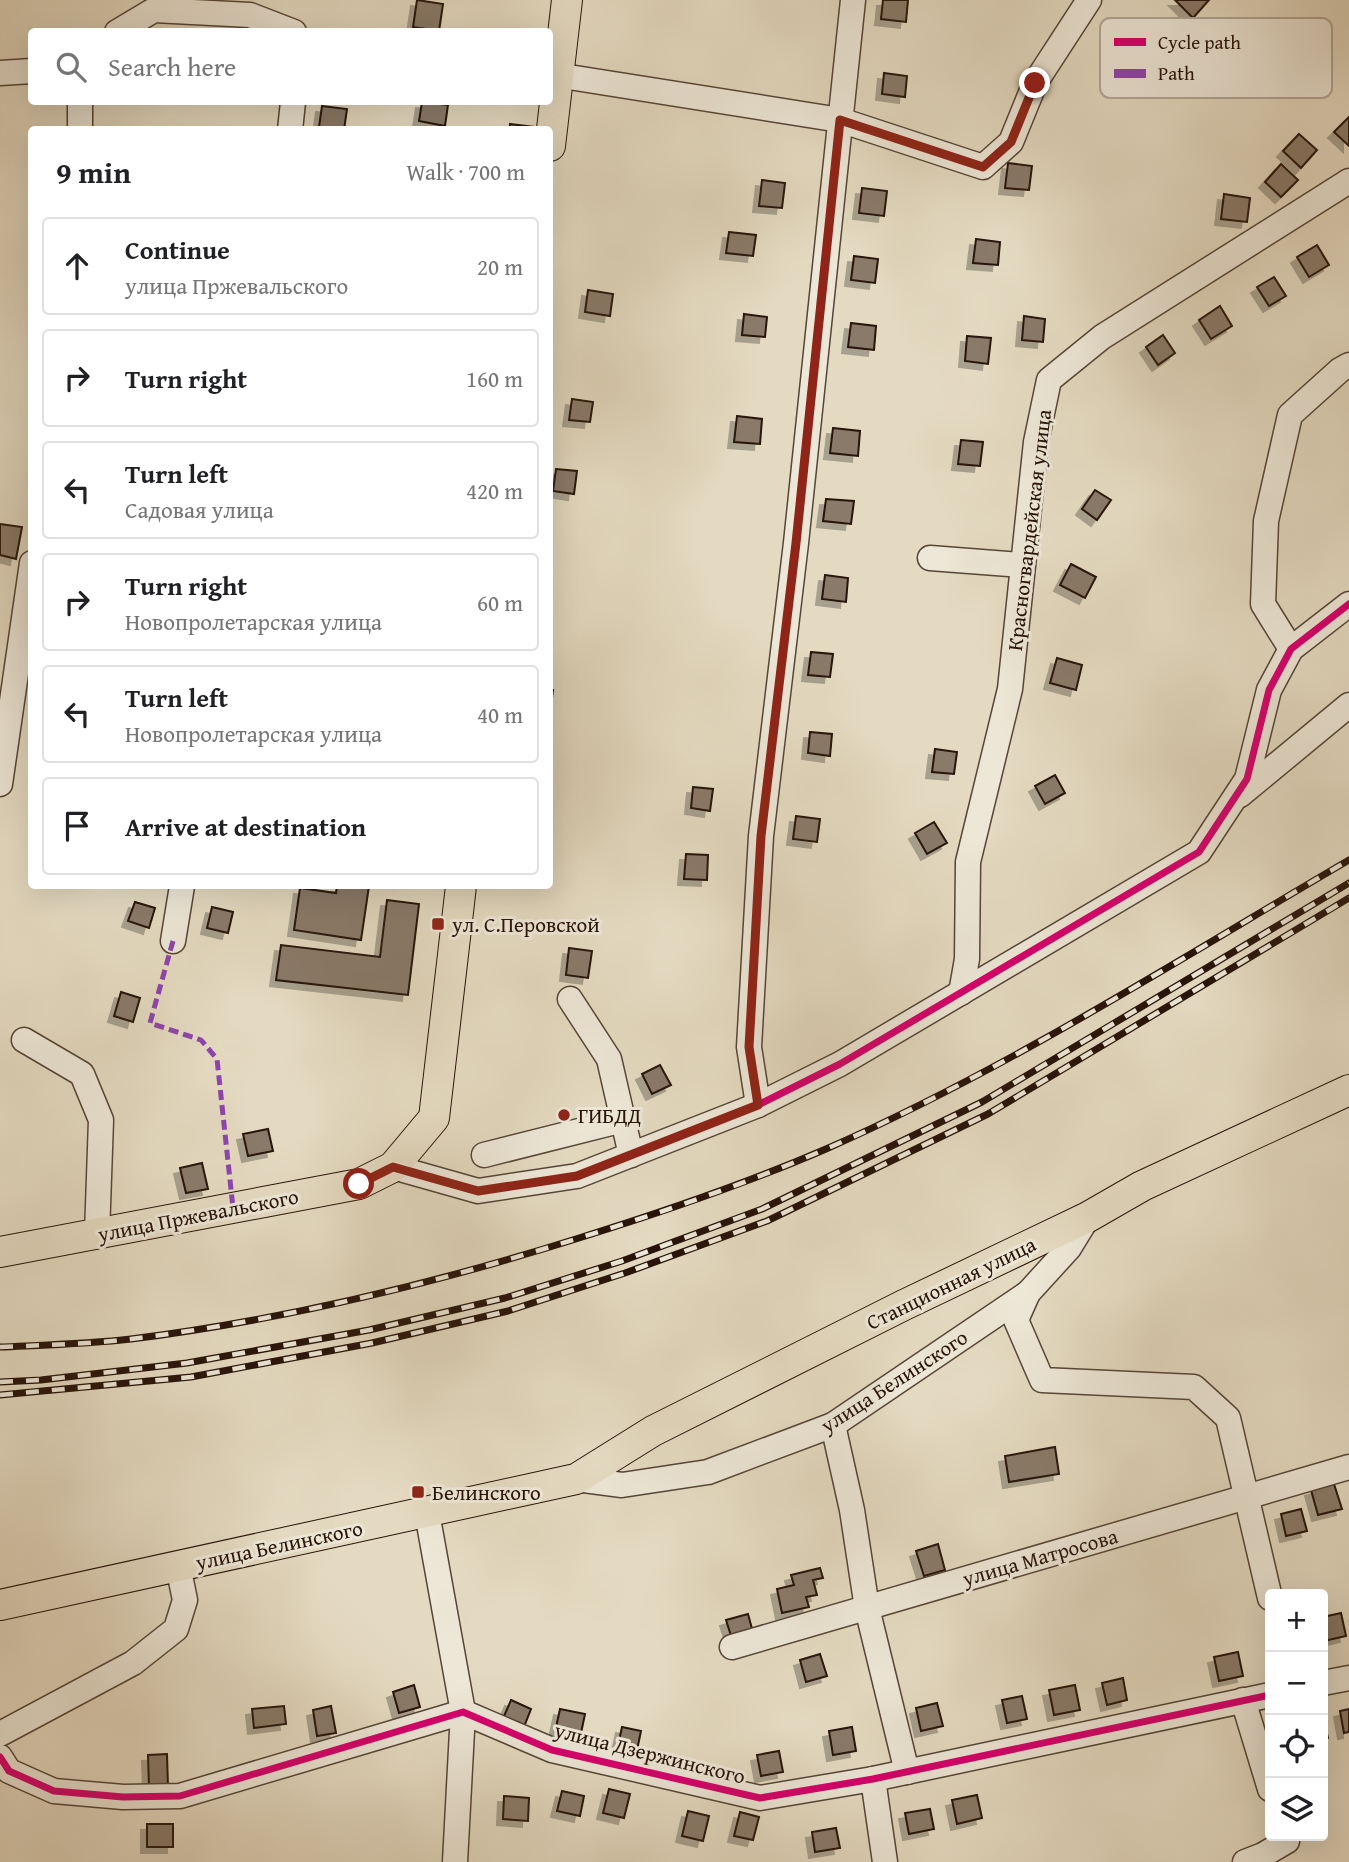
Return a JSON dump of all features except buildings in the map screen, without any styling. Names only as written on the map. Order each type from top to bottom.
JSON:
[{"type":"main road","points":[[553,92],[567,0]]},
{"type":"main road","points":[[551,126],[552,105]]},
{"type":"main road","points":[[393,1167],[434,1118],[461,889]]},
{"type":"main road","name":"Станционная улица","points":[[567,1482],[653,1432],[904,1305],[1088,1217],[1142,1186],[1348,1091]]},
{"type":"main road","name":"улица Пржевальского","points":[[0,1252],[359,1184],[393,1167]]},
{"type":"main road","name":"улица Белинского","points":[[0,1605],[567,1482]]},
{"type":"street","points":[[758,1105],[749,1047],[761,836],[796,543],[853,0]]},
{"type":"street","points":[[554,74],[840,120],[983,167],[1011,142],[1035,83],[1089,0]]},
{"type":"street","points":[[124,28],[154,10],[246,8],[286,28]]},
{"type":"street","points":[[0,73],[28,71]]},
{"type":"street","points":[[80,105],[80,126]]},
{"type":"street","points":[[290,126],[293,105]]},
{"type":"street","name":"Красногвардейская улица","points":[[961,993],[967,959],[968,862],[1010,688],[1036,442],[1049,380],[1102,337],[1349,181]]},
{"type":"street","points":[[1291,649],[1263,604],[1266,521],[1290,415],[1349,365]]},
{"type":"street","points":[[930,558],[1023,565]]},
{"type":"street","points":[[0,784],[28,591]]},
{"type":"street","points":[[393,1167],[478,1191],[577,1176],[758,1105],[840,1064],[961,993],[1199,852],[1247,779],[1269,690],[1291,649],[1349,604]]},
{"type":"street","points":[[1232,803],[1349,705]]},
{"type":"street","points":[[173,941],[182,889]]},
{"type":"street","points":[[570,999],[609,1059],[631,1155]]},
{"type":"street","points":[[24,1040],[82,1074],[101,1120],[97,1234]]},
{"type":"street","points":[[484,1155],[623,1120]]},
{"type":"street","name":"улица Белинского","points":[[567,1482],[622,1485],[708,1472],[833,1425],[1028,1293],[1069,1248],[1088,1217]]},
{"type":"street","points":[[1028,1293],[1016,1320],[1042,1380],[1194,1387],[1228,1419],[1268,1589]]},
{"type":"street","points":[[833,1425],[852,1510],[867,1608],[907,1772]]},
{"type":"street","name":"улица Матросова","points":[[732,1647],[1349,1467]]},
{"type":"street","points":[[427,1513],[463,1712],[455,1862]]},
{"type":"street","points":[[0,1734],[133,1663],[176,1629],[185,1600],[178,1566]]},
{"type":"street","points":[[1328,1682],[1349,1678]]},
{"type":"street","name":"улица Дзержинского","points":[[463,1712],[552,1750],[760,1798],[873,1779],[1265,1696]]},
{"type":"street","points":[[1243,1700],[1267,1778]]},
{"type":"street","points":[[0,1757],[9,1771],[54,1791],[124,1797],[180,1796],[463,1712]]},
{"type":"street","points":[[873,1779],[885,1862]]},
{"type":"street","points":[[1245,1862],[1288,1846]]},
{"type":"railway","points":[[0,1347],[131,1339],[301,1311],[469,1271],[704,1197],[826,1149],[960,1084],[1092,1012],[1349,860]]},
{"type":"railway","points":[[0,1382],[41,1380],[187,1363],[369,1330],[505,1298],[622,1261],[762,1209],[982,1102],[1349,883]]},
{"type":"railway","points":[[0,1395],[191,1377],[372,1343],[508,1311],[625,1273],[767,1221],[988,1114],[1349,898]]},
{"type":"marked path","points":[[173,941],[150,1023],[201,1040],[217,1059],[233,1208]]},
{"type":"cycle path","points":[[393,1167],[478,1191],[577,1176],[758,1105],[840,1064],[1199,852],[1247,779],[1269,690],[1291,649],[1349,604]]},
{"type":"cycle path","points":[[0,1757],[9,1771],[54,1791],[123,1797],[180,1796],[463,1712],[552,1750],[760,1798],[873,1779],[1265,1696]]},
{"type":"place","name":"ул. С.Перовской","points":[[438,924]]},
{"type":"place","name":"ГИБДД","points":[[564,1115]]},
{"type":"place","name":"Белинского","points":[[418,1492]]},
{"type":"route","points":[[359,1184],[393,1167],[478,1191],[577,1176],[758,1105],[749,1047],[761,836],[796,543],[840,120],[983,167],[1011,142],[1035,83]]}]
